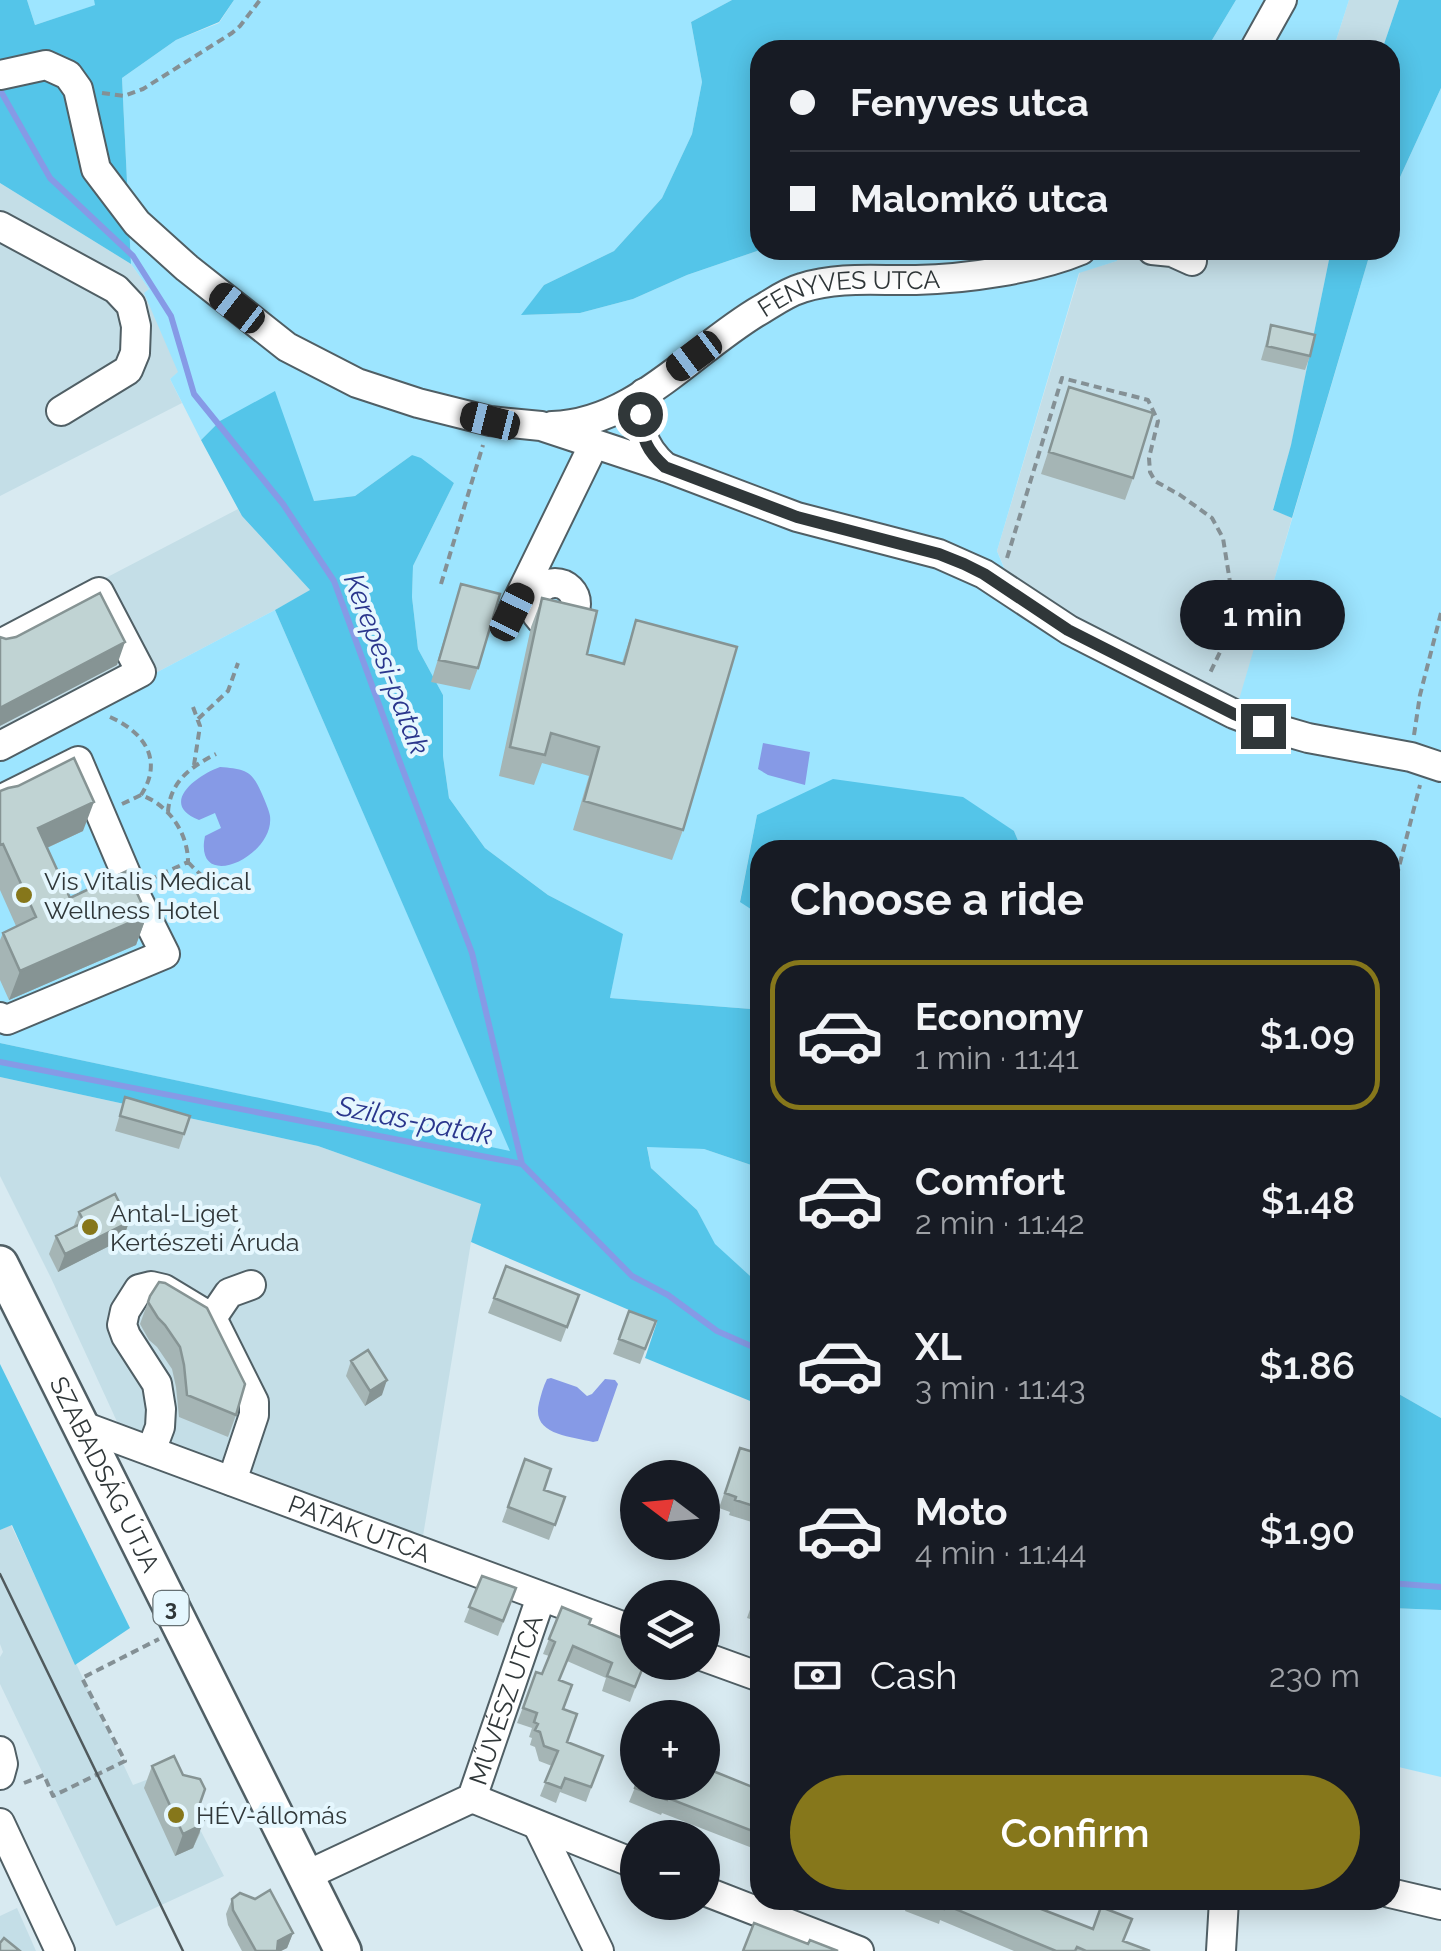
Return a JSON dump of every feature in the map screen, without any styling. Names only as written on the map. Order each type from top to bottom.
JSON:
[{"type":"main road","name":"SZABADSÁG ÚTJA","points":[[0,1264],[343,1951]]},
{"type":"street","points":[[1260,40],[1282,0]]},
{"type":"street","points":[[0,75],[46,64],[68,75],[78,89],[96,169],[137,223],[287,347],[357,383],[490,421],[541,426],[797,517],[939,554],[984,574],[1068,630],[1263,726],[1426,762]]},
{"type":"street","points":[[0,226],[116,289],[131,305],[136,339],[128,370],[61,411]]},
{"type":"street","name":"FENYVES UTCA","points":[[541,426],[571,425],[598,418],[644,394],[743,320],[801,288],[831,281],[920,280],[1052,260]]},
{"type":"street","points":[[644,394],[640,414],[645,441],[652,456],[665,467]]},
{"type":"street","points":[[524,598],[594,444]]},
{"type":"street","points":[[0,644],[99,592],[140,672],[0,746]]},
{"type":"street","points":[[0,800],[78,761],[165,954],[8,1020],[0,1017]]},
{"type":"street","points":[[212,1318],[229,1293],[251,1285]]},
{"type":"street","points":[[152,1451],[162,1408],[156,1384],[122,1325],[131,1298],[138,1289],[151,1286],[164,1289],[212,1318],[254,1402],[254,1415],[232,1481]]},
{"type":"street","name":"PATAK UTCA","points":[[80,1425],[620,1626]]},
{"type":"street","name":"MŰVÉSZ UTCA","points":[[304,1876],[472,1798],[541,1597]]},
{"type":"street","points":[[720,1663],[750,1673]]},
{"type":"street","points":[[0,1752],[7,1781]]},
{"type":"street","points":[[472,1798],[620,1858]]},
{"type":"street","points":[[0,1823],[60,1951]]},
{"type":"street","points":[[538,1826],[599,1951]]},
{"type":"street","points":[[1400,1895],[1441,1904]]},
{"type":"street","points":[[720,1897],[750,1909]]},
{"type":"street","points":[[753,1910],[859,1951]]},
{"type":"street","points":[[1222,1951],[1224,1910]]},
{"type":"path","points":[[78,89],[124,96],[144,89],[240,26],[260,0]]},
{"type":"path","points":[[984,574],[1004,565],[1062,378],[1148,400],[1158,421],[1149,458],[1150,472],[1156,481],[1212,518],[1222,538],[1233,602],[1232,625],[1226,640],[1208,677],[1192,692]]},
{"type":"path","points":[[441,584],[490,421]]},
{"type":"path","points":[[1400,863],[1426,762],[1420,695],[1441,613]]},
{"type":"path","points":[[198,719],[228,692],[238,663]]},
{"type":"path","points":[[193,707],[198,719],[199,744],[194,766]]},
{"type":"path","points":[[102,814],[141,795],[152,774],[142,739],[106,716]]},
{"type":"path","points":[[168,812],[174,788],[194,766],[216,754]]},
{"type":"path","points":[[141,795],[168,812],[184,836],[188,862],[203,878],[233,879]]},
{"type":"path","points":[[132,888],[188,862]]},
{"type":"path","points":[[7,1781],[44,1775],[54,1796],[125,1761],[82,1678],[181,1628]]},
{"type":"shaded area","points":[[0,0],[27,0],[35,25],[95,5],[94,0],[234,0],[219,22],[176,40],[122,78],[131,264],[0,183]]},
{"type":"shaded area","points":[[27,0],[94,0],[96,5],[35,25]]},
{"type":"shaded area","points":[[234,0],[732,0],[691,22],[702,82],[692,134],[662,198],[614,251],[544,285],[522,315],[580,313],[633,299],[750,253],[750,260],[1117,260],[1079,273],[997,551],[1010,582],[1238,703],[1368,260],[1400,260],[1400,177],[1441,88],[1441,1418],[1400,1395],[1400,840],[1018,840],[1014,831],[757,815],[740,901],[750,908],[750,1009],[610,998],[622,934],[548,895],[485,848],[449,798],[443,756],[443,695],[418,649],[412,597],[413,566],[454,483],[412,455],[355,496],[314,501],[220,421],[201,440],[170,379],[178,372],[144,293],[149,289],[131,264],[122,78],[176,40],[219,23]]},
{"type":"shaded area","points":[[732,0],[1236,0],[1212,40],[750,40],[750,253],[633,299],[580,313],[521,315],[544,285],[614,251],[662,198],[692,134],[702,82],[691,22]]},
{"type":"shaded area","points":[[1236,0],[1349,0],[1336,40],[1212,40]]},
{"type":"shaded area","points":[[1349,0],[1399,0],[1385,40],[1336,40]]},
{"type":"shaded area","points":[[1399,0],[1441,0],[1441,88],[1400,177],[1400,40],[1385,40]]},
{"type":"shaded area","points":[[0,183],[131,264],[149,289],[145,293],[179,372],[170,379],[182,403],[0,496]]},
{"type":"shaded area","points":[[1329,260],[1291,446],[1273,509],[1292,518],[1239,703],[1010,581],[997,551],[1080,272],[1117,261]]},
{"type":"shaded area","points":[[1329,260],[1368,260],[1292,518],[1273,510],[1291,445]]},
{"type":"shaded area","points":[[275,391],[314,501],[355,496],[412,455],[454,483],[413,566],[412,597],[418,649],[443,695],[443,756],[449,798],[485,848],[548,895],[623,934],[610,998],[750,1009],[750,1165],[704,1149],[647,1147],[651,1168],[697,1210],[715,1244],[750,1276],[750,1401],[645,1358],[657,1322],[471,1242],[481,1204],[318,1146],[0,1077],[0,1043],[510,1151],[275,610],[310,590],[242,516],[201,440],[220,421]]},
{"type":"shaded area","points":[[238,509],[311,591],[0,755],[0,633]]},
{"type":"shaded area","points":[[275,610],[511,1152],[0,1043],[0,755]]},
{"type":"shaded area","points":[[763,743],[810,752],[805,785],[758,769]]},
{"type":"shaded area","points":[[220,767],[251,775],[270,816],[260,845],[248,856],[222,866],[211,863],[205,853],[205,836],[221,828],[215,813],[199,820],[182,806],[182,798],[192,783]]},
{"type":"shaded area","points":[[833,779],[963,797],[1014,831],[1018,840],[752,840],[757,815]]},
{"type":"shaded area","points":[[750,851],[750,908],[740,902]]},
{"type":"shaded area","points":[[0,1077],[318,1146],[482,1204],[471,1242],[423,1536],[119,1426],[0,1176]]},
{"type":"shaded area","points":[[647,1146],[704,1149],[750,1165],[750,1276],[714,1244],[697,1210],[651,1168]]},
{"type":"shaded area","points":[[0,1364],[130,1628],[75,1665],[12,1525],[0,1530]]},
{"type":"shaded area","points":[[547,1379],[577,1387],[587,1396],[605,1379],[618,1384],[598,1441],[554,1432],[541,1422],[539,1403]]},
{"type":"shaded area","points":[[1400,1395],[1441,1418],[1441,1610],[1400,1608]]},
{"type":"shaded area","points":[[11,1525],[133,1785],[170,1771],[224,1876],[116,1926],[0,1684],[0,1530]]},
{"type":"shaded area","points":[[1400,1608],[1441,1610],[1441,1777],[1400,1767]]},
{"type":"shaded area","points":[[17,1908],[36,1951],[0,1951],[0,1916]]},
{"type":"building","points":[[1271,325],[1315,335],[1310,356],[1267,346]]},
{"type":"building","points":[[1069,387],[1153,413],[1133,478],[1049,452]]},
{"type":"building","points":[[461,584],[500,594],[478,668],[439,660]]},
{"type":"building","points":[[100,593],[125,642],[0,708],[0,637],[16,637]]},
{"type":"building","points":[[542,598],[597,611],[587,654],[624,664],[636,620],[737,647],[683,830],[584,801],[599,747],[551,733],[545,755],[510,747]]},
{"type":"building","points":[[74,758],[94,802],[38,828],[70,898],[127,871],[147,915],[20,971],[3,933],[36,917],[3,844],[0,845],[0,791]]},
{"type":"building","points":[[125,1097],[190,1116],[184,1134],[120,1116]]},
{"type":"building","points":[[115,1194],[129,1222],[65,1254],[56,1236],[84,1222],[79,1212]]},
{"type":"building","points":[[506,1266],[579,1295],[567,1327],[494,1298]]},
{"type":"building","points":[[159,1282],[207,1308],[245,1384],[236,1415],[187,1395],[180,1347],[148,1302]]},
{"type":"building","points":[[629,1311],[656,1321],[645,1349],[619,1339]]},
{"type":"building","points":[[368,1350],[387,1380],[370,1391],[351,1361]]},
{"type":"building","points":[[740,1448],[750,1451],[750,1505],[725,1493]]},
{"type":"building","points":[[525,1459],[551,1469],[544,1490],[565,1497],[555,1525],[508,1507]]},
{"type":"building","points":[[482,1576],[516,1588],[503,1621],[469,1607]]},
{"type":"building","points":[[562,1607],[591,1619],[589,1624],[620,1637],[620,1680],[638,1680],[635,1687],[607,1676],[612,1663],[573,1646],[559,1680],[572,1685],[563,1709],[577,1714],[567,1742],[603,1756],[591,1787],[565,1778],[561,1788],[545,1782],[558,1751],[544,1746],[540,1732],[535,1730],[537,1713],[523,1708],[536,1672],[542,1674],[555,1642],[549,1639]]},
{"type":"building","points":[[174,1756],[183,1775],[200,1779],[205,1789],[199,1806],[208,1811],[201,1825],[183,1834],[152,1766]]},
{"type":"building","points":[[720,1774],[750,1786],[750,1830],[673,1800],[720,1800]]},
{"type":"building","points":[[270,1890],[293,1933],[278,1941],[277,1951],[256,1951],[233,1910],[232,1899],[240,1893],[255,1899]]},
{"type":"building","points":[[958,1910],[1044,1910],[1093,1929],[1100,1910],[1109,1910],[1132,1919],[1123,1941],[1150,1951],[1086,1951],[1077,1947],[1075,1951],[1056,1951]]},
{"type":"building","points":[[754,1923],[808,1944],[810,1940],[838,1951],[743,1951]]},
{"type":"building","points":[[4,1938],[20,1951],[0,1951]]},
{"type":"waterway","name":"Kerepesi-patak","points":[[0,90],[50,178],[133,256],[171,316],[194,394],[283,504],[334,581],[472,953],[522,1164]]},
{"type":"waterway","name":"Szilas-patak","points":[[0,1062],[522,1164],[632,1276],[668,1295],[717,1331],[750,1346]]},
{"type":"waterway","name":"Szilas-patak","points":[[1400,1584],[1441,1587]]},
{"type":"tram line","points":[[0,1574],[183,1951]]},
{"type":"place","name":"Vis Vitalis Medical Wellness Hotel","points":[[24,895]]},
{"type":"place","name":"Antal-Liget Kertészeti Áruda","points":[[90,1227]]},
{"type":"place","name":"HÉV-állomás","points":[[176,1815]]},
{"type":"route","points":[[640,414],[652,456],[665,467],[797,517],[964,564],[1068,630],[1263,726]]}]
